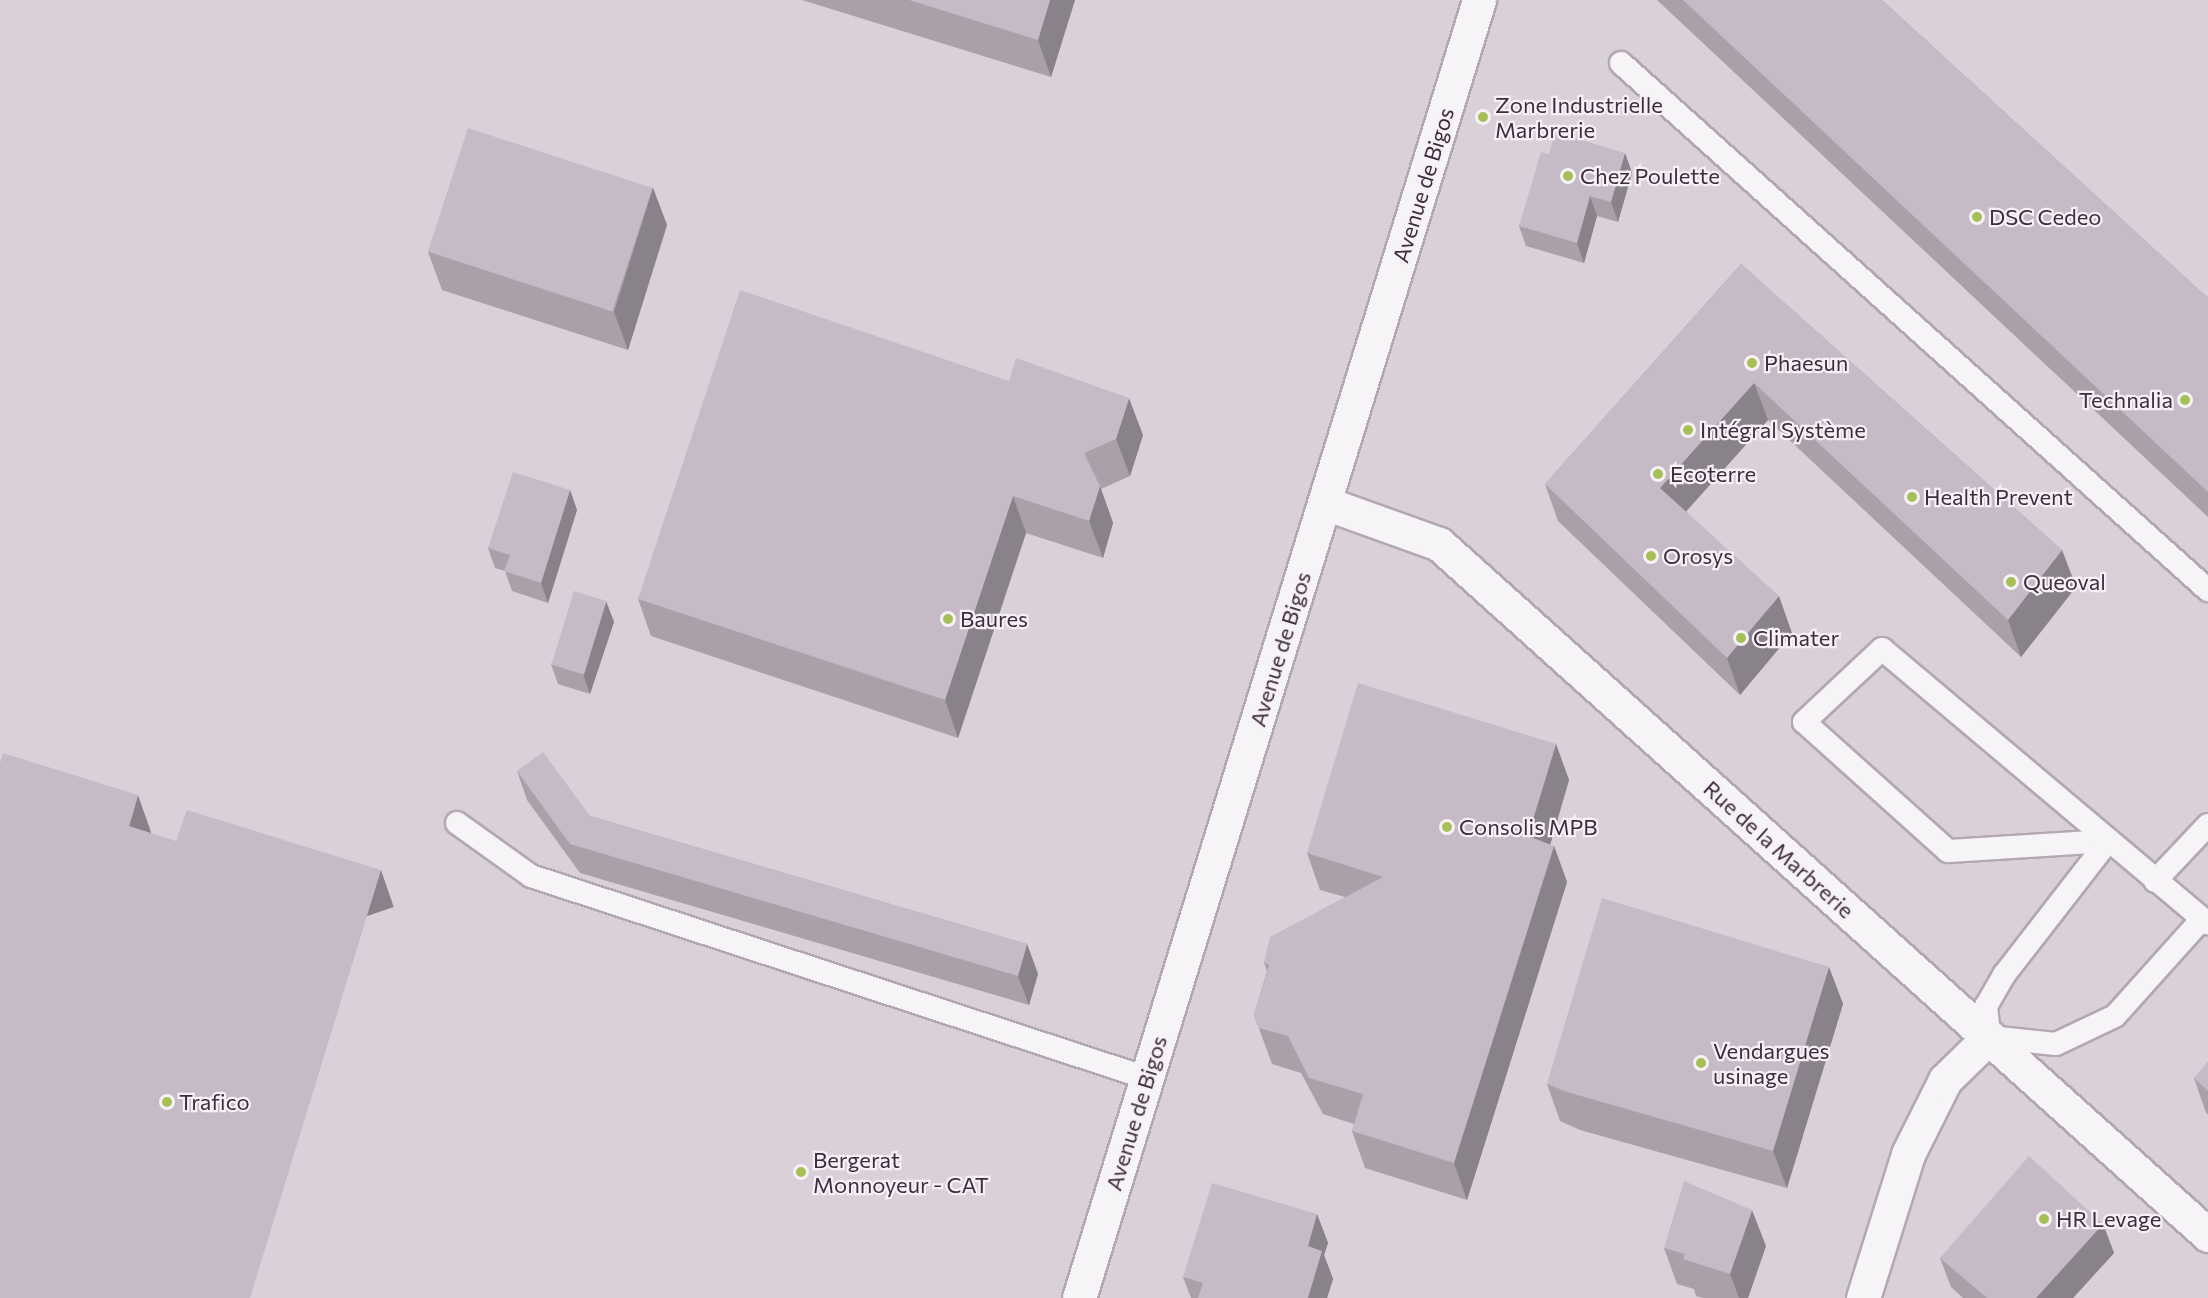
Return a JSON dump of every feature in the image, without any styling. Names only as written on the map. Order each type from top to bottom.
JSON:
[{"type":"street","name":"Avenue de Bigos","points":[[1079,1298],[1479,0]]},
{"type":"street","name":"Rue de la Marbrerie","points":[[1325,503],[1438,544],[2208,1235]]},
{"type":"street","points":[[1863,1298],[1908,1154],[1945,1080],[1989,1037]]},
{"type":"lane","points":[[1621,63],[2208,590]]},
{"type":"lane","points":[[1882,649],[2205,922],[2115,1016],[2056,1044],[1989,1037],[1986,1006],[2004,975],[2108,841],[1948,851],[1804,722],[1882,649]]},
{"type":"lane","points":[[457,823],[531,876],[1147,1078]]},
{"type":"lane","points":[[2156,881],[2208,825]]},
{"type":"shaded area","points":[[0,0],[2208,0],[2208,1298],[0,1298]]},
{"type":"building","points":[[909,0],[1050,0],[1038,40]]},
{"type":"building","points":[[1683,0],[1882,0],[2208,298],[2208,492]]},
{"type":"building","points":[[468,128],[653,188],[612,312],[428,252]]},
{"type":"building","points":[[1555,132],[1625,153],[1611,202],[1590,196],[1577,243],[1519,226],[1541,152],[1549,154]]},
{"type":"building","points":[[1741,264],[2062,550],[2008,620],[1754,383],[1660,488],[1779,596],[1727,658],[1545,484]]},
{"type":"building","points":[[740,290],[1009,381],[1016,358],[1129,398],[1116,439],[1084,453],[1100,486],[1089,521],[1013,496],[945,700],[638,599]]},
{"type":"building","points":[[513,472],[570,490],[541,583],[504,571],[510,555],[488,548]]},
{"type":"building","points":[[574,591],[607,601],[584,675],[551,665]]},
{"type":"building","points":[[1358,683],[1556,744],[1528,836],[1554,846],[1454,1163],[1352,1131],[1363,1094],[1309,1078],[1288,1036],[1259,1028],[1254,1015],[1269,965],[1264,962],[1270,937],[1383,877],[1307,853]]},
{"type":"building","points":[[543,752],[590,816],[1027,944],[1018,976],[570,844],[517,771]]},
{"type":"building","name":"Trafico","points":[[3,753],[138,795],[129,826],[176,841],[187,810],[381,870],[250,1298],[0,1298],[0,763]]},
{"type":"building","name":"Vendargues usinage","points":[[1602,898],[1829,967],[1773,1151],[1567,1092],[1547,1084]]},
{"type":"building","points":[[2208,1062],[2208,1091],[2194,1078]]},
{"type":"building","name":"HR Levage","points":[[2029,1156],[2103,1224],[2036,1298],[1987,1298],[1940,1258]]},
{"type":"building","points":[[1684,1181],[1752,1210],[1730,1274],[1683,1259],[1685,1254],[1664,1248]]},
{"type":"building","points":[[1212,1183],[1317,1214],[1308,1246],[1322,1251],[1308,1298],[1198,1298],[1203,1283],[1183,1277]]},
{"type":"place","name":"Zone Industrielle Marbrerie","points":[[1483,117]]},
{"type":"place","name":"Chez Poulette","points":[[1568,176]]},
{"type":"place","name":"DSC Cedeo","points":[[1977,217]]},
{"type":"place","name":"Phaesun","points":[[1752,363]]},
{"type":"place","name":"Technalia","points":[[2185,400]]},
{"type":"place","name":"Intégral Système","points":[[1688,430]]},
{"type":"place","name":"Ecoterre","points":[[1658,474]]},
{"type":"place","name":"Health Prevent","points":[[1912,497]]},
{"type":"place","name":"Orosys","points":[[1651,556]]},
{"type":"place","name":"Queoval","points":[[2011,582]]},
{"type":"place","name":"Baures","points":[[948,619]]},
{"type":"place","name":"Climater","points":[[1741,638]]},
{"type":"place","name":"Consolis MPB","points":[[1447,827]]},
{"type":"place","name":"Vendargues usinage","points":[[1701,1063]]},
{"type":"place","name":"Trafico","points":[[167,1102]]},
{"type":"place","name":"Bergerat Monnoyeur - CAT","points":[[801,1172]]},
{"type":"place","name":"HR Levage","points":[[2044,1219]]}]
